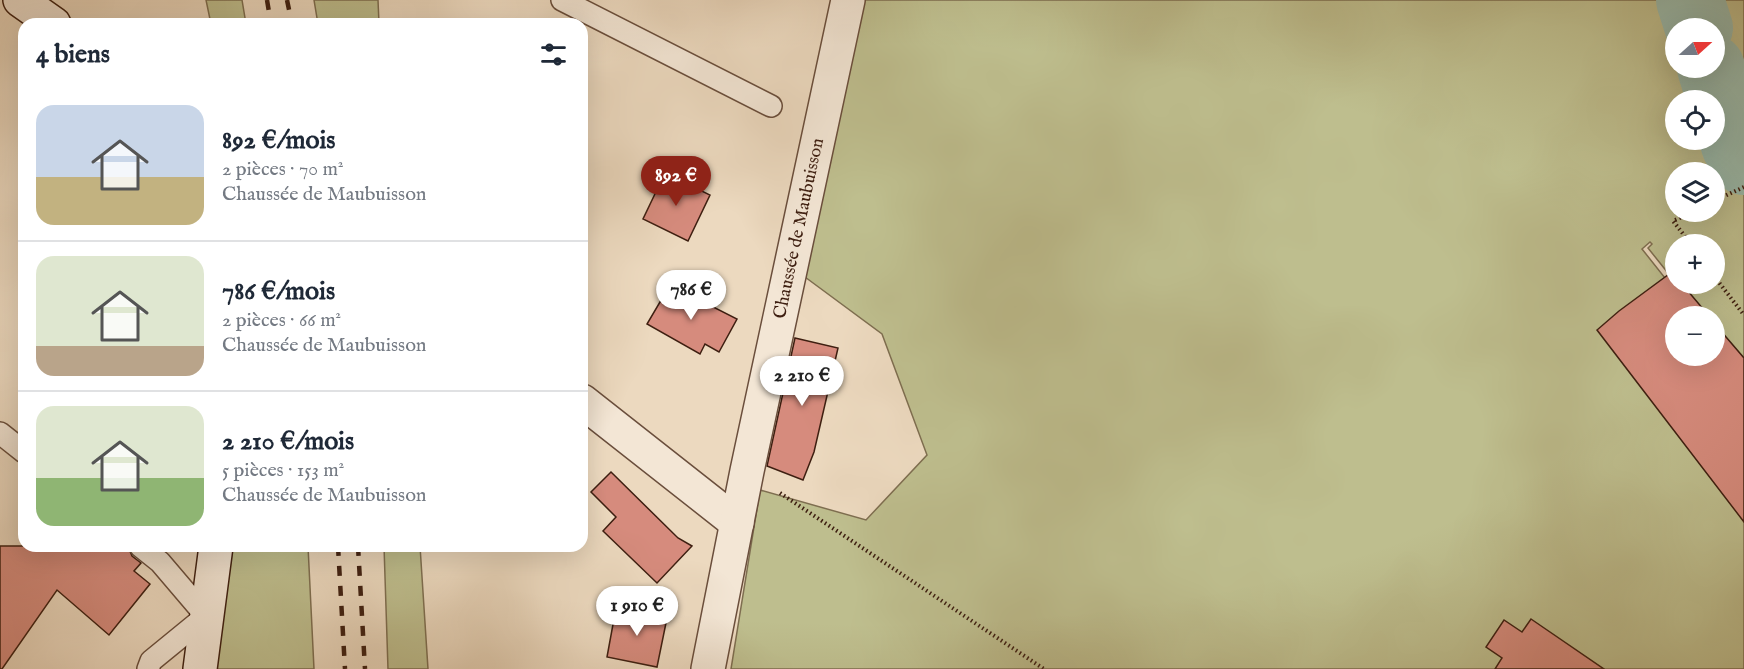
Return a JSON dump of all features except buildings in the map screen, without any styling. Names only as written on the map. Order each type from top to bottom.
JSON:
[{"type":"street","points":[[20,0],[46,18]]},
{"type":"street","name":"Chaussée de Maubuisson","points":[[708,669],[736,523],[848,0]]},
{"type":"street","points":[[588,405],[736,523]]},
{"type":"street","points":[[200,669],[215,552]]},
{"type":"lane","points":[[562,0],[771,106]]},
{"type":"lane","points":[[0,433],[18,447]]},
{"type":"lane","points":[[148,552],[160,562],[206,616],[151,661],[148,669]]},
{"type":"path","points":[[1725,196],[1744,187]]},
{"type":"path","points":[[1674,222],[1683,234]]},
{"type":"path","points":[[1725,290],[1744,315]]},
{"type":"path","points":[[747,471],[1044,669]]},
{"type":"green space","points":[[206,0],[242,0],[245,18],[210,18]]},
{"type":"green space","points":[[314,0],[378,0],[379,18],[317,18]]},
{"type":"green space","points":[[863,0],[1744,0],[1744,373],[1725,347],[1725,306],[1693,306],[1684,294],[1725,294],[1725,234],[1665,234],[1665,269],[1648,248],[1652,244],[1650,242],[1642,249],[1665,278],[1665,286],[1650,297],[1665,333],[1665,366],[1679,366],[1744,522],[1744,669],[731,669],[760,490],[866,520],[927,455],[882,334],[805,277]]},
{"type":"green space","points":[[232,552],[308,552],[314,669],[216,669]]},
{"type":"green space","points":[[384,552],[420,552],[428,669],[388,669]]},
{"type":"waterway","points":[[1690,0],[1696,18]]},
{"type":"waterway","points":[[1714,78],[1735,145],[1744,161]]},
{"type":"railway","points":[[267,0],[270,18]]},
{"type":"railway","points":[[287,0],[291,18]]},
{"type":"railway","points":[[338,552],[345,669]]},
{"type":"railway","points":[[358,552],[365,669]]}]
